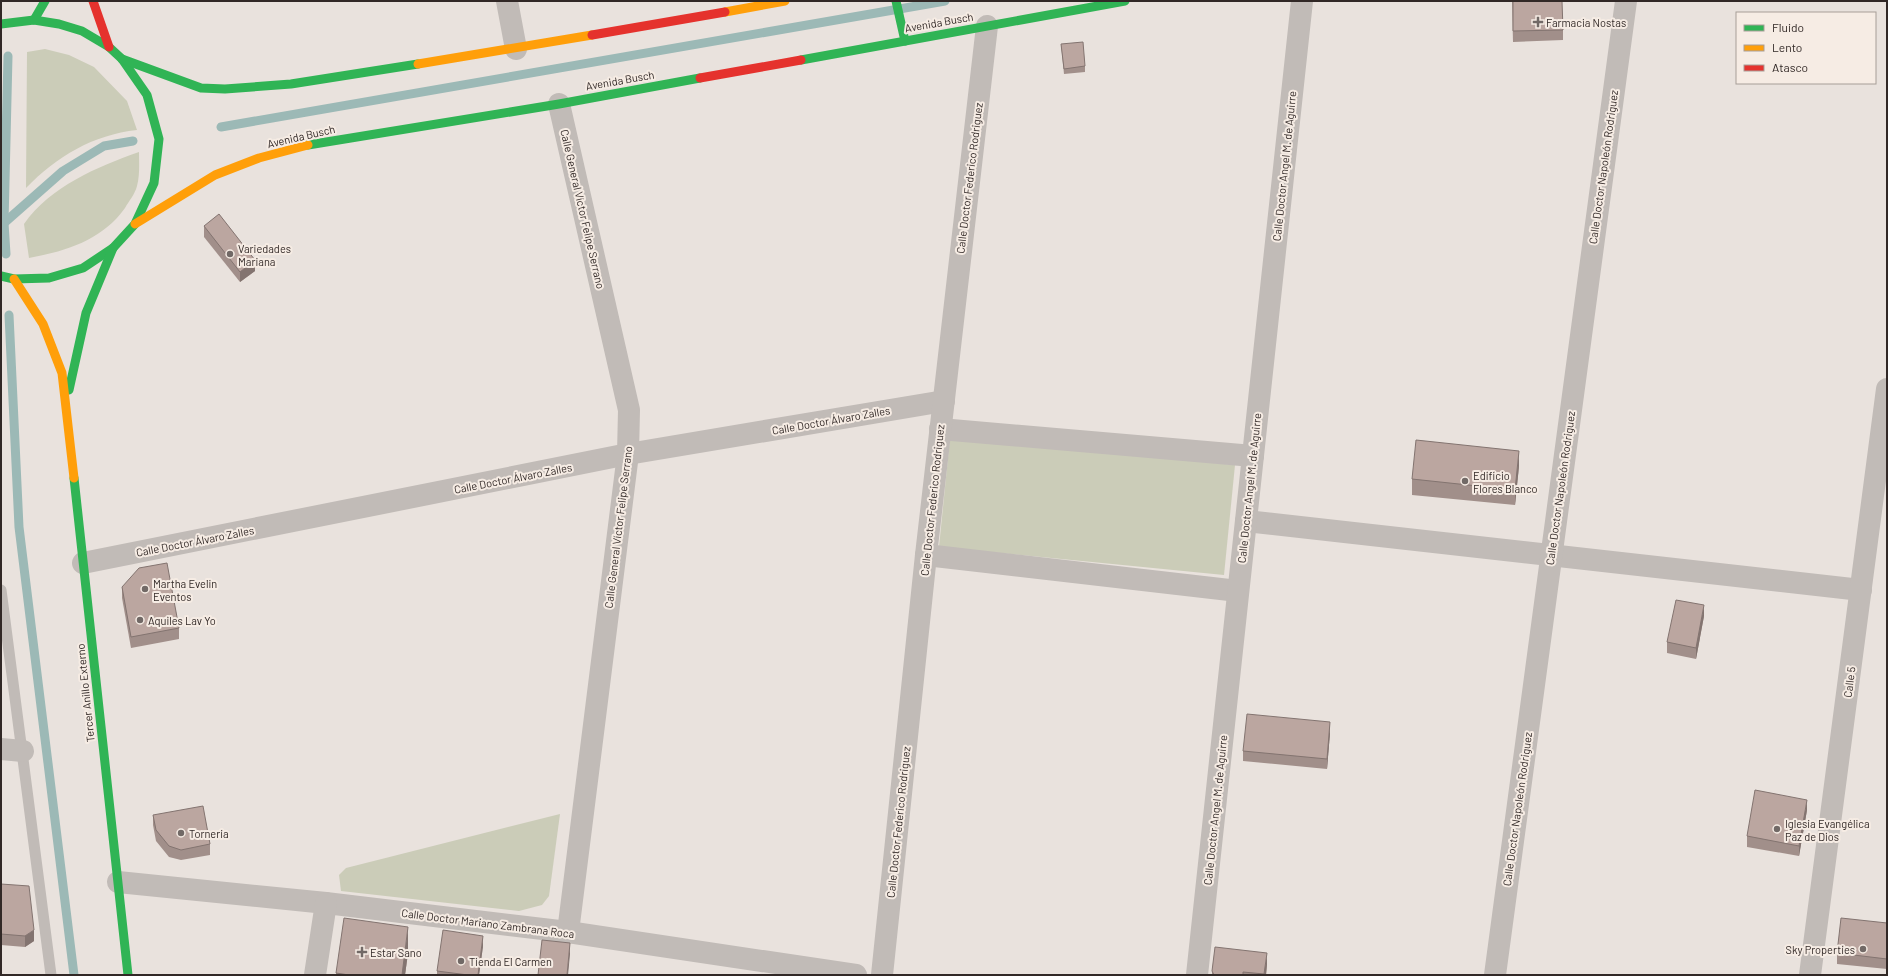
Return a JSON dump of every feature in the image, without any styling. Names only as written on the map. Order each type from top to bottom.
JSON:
[{"type":"main road","points":[[34,20],[45,1]]},
{"type":"main road","points":[[93,1],[109,47]]},
{"type":"main road","points":[[122,59],[201,88],[225,90],[291,84],[516,48],[784,1]]},
{"type":"main road","points":[[896,1],[904,38]]},
{"type":"main road","name":"Avenida Busch","points":[[135,224],[215,175],[259,158],[314,143],[559,104],[904,38],[987,26],[1125,1]]},
{"type":"main road","points":[[1,24],[34,20],[59,24],[82,31],[109,47],[122,59],[147,95],[159,139],[154,183],[135,224],[113,248],[83,268],[49,278],[14,279],[1,276]]},
{"type":"main road","name":"Tercer Anillo Externo","points":[[67,409],[73,367],[86,313],[113,248]]},
{"type":"main road","name":"Tercer Anillo Externo","points":[[14,279],[43,324],[62,373],[128,975]]},
{"type":"street","points":[[507,1],[516,48]]},
{"type":"street","name":"Calle Doctor Angel M. de Aguirre","points":[[1197,975],[1302,1]]},
{"type":"street","name":"Calle Doctor Napoleón Rodriguez","points":[[1495,975],[1626,1]]},
{"type":"street","name":"Calle Doctor Federico Rodriguez","points":[[882,975],[926,555],[987,26]]},
{"type":"street","name":"Calle General Víctor Felipe Serrano","points":[[559,104],[629,410],[628,454],[568,932]]},
{"type":"street","name":"Calle 5","points":[[1810,975],[1887,389]]},
{"type":"street","name":"Calle Doctor Álvaro Zalles","points":[[83,563],[628,454],[944,401]]},
{"type":"street","points":[[940,429],[1253,456]]},
{"type":"street","points":[[1246,521],[1861,590]]},
{"type":"street","points":[[926,555],[1238,591]]},
{"type":"street","points":[[1,749],[23,751]]},
{"type":"street","name":"Calle Doctor Mariano Zambrana Roca","points":[[118,882],[326,903],[568,932],[856,975]]},
{"type":"street","points":[[316,975],[326,903]]},
{"type":"lane","points":[[1,590],[51,975]]},
{"type":"green space","points":[[45,49],[69,55],[94,67],[127,101],[137,130],[105,137],[77,149],[50,166],[26,188],[27,52]]},
{"type":"green space","points":[[139,152],[139,173],[136,189],[125,208],[116,219],[95,236],[70,248],[29,258],[24,224],[47,199],[61,188],[91,171]]},
{"type":"green space","points":[[950,438],[1235,465],[1224,575],[939,547]]},
{"type":"green space","points":[[560,814],[549,896],[542,905],[519,911],[341,891],[339,875],[346,868]]},
{"type":"building","name":"Farmacia Nostas","points":[[1513,1],[1562,1],[1563,30],[1513,31]]},
{"type":"building","points":[[1083,42],[1085,66],[1064,69],[1061,44]]},
{"type":"building","points":[[219,214],[255,260],[240,272],[204,226]]},
{"type":"building","points":[[1416,440],[1519,451],[1515,490],[1412,479]]},
{"type":"building","points":[[167,563],[179,628],[131,637],[122,587],[139,568]]},
{"type":"building","points":[[1676,600],[1704,605],[1696,648],[1667,642]]},
{"type":"building","points":[[1247,714],[1330,722],[1327,759],[1243,751]]},
{"type":"building","name":"Iglesia Evangélica Paz de Dios","points":[[1755,790],[1807,800],[1799,846],[1747,836]]},
{"type":"building","name":"Torneria","points":[[203,806],[210,844],[181,850],[169,846],[156,830],[153,815]]},
{"type":"building","points":[[1,884],[29,886],[34,930],[25,936],[1,934]]},
{"type":"building","points":[[344,918],[408,927],[402,975],[349,975],[336,973]]},
{"type":"building","name":"Sky Properties","points":[[1841,918],[1887,923],[1887,959],[1837,953]]},
{"type":"building","name":"Tienda El Carmen","points":[[443,930],[483,936],[478,975],[437,971]]},
{"type":"building","points":[[542,940],[570,943],[567,975],[538,975]]},
{"type":"building","points":[[1215,947],[1267,953],[1264,974],[1243,972],[1243,975],[1214,975],[1212,971]]},
{"type":"waterway","points":[[221,127],[945,1]]},
{"type":"waterway","points":[[6,254],[4,223],[8,56]]},
{"type":"waterway","points":[[4,223],[63,171],[104,146],[133,141]]},
{"type":"waterway","points":[[9,315],[19,527],[74,975]]},
{"type":"traffic: fast","points":[[34,20],[45,1]]},
{"type":"traffic: fast","points":[[896,1],[905,41]]},
{"type":"traffic: fast","points":[[801,60],[1125,1]]},
{"type":"traffic: fast","points":[[1,24],[34,20],[59,24],[82,31],[109,47],[122,59],[147,95],[159,139],[154,183],[135,224],[113,248],[83,268],[49,278],[14,279],[1,276]]},
{"type":"traffic: fast","points":[[122,59],[201,88],[225,89],[291,84],[418,64]]},
{"type":"traffic: fast","points":[[308,145],[559,104],[700,78]]},
{"type":"traffic: fast","points":[[69,390],[86,313],[113,248]]},
{"type":"traffic: fast","points":[[74,478],[128,975]]},
{"type":"traffic: slow","points":[[725,12],[785,1]]},
{"type":"traffic: slow","points":[[418,64],[592,35]]},
{"type":"traffic: slow","points":[[135,224],[215,175],[259,158],[308,145]]},
{"type":"traffic: slow","points":[[14,279],[43,324],[62,373],[74,478]]},
{"type":"traffic: jam","points":[[93,1],[109,47]]},
{"type":"traffic: jam","points":[[592,35],[725,12]]},
{"type":"traffic: jam","points":[[700,78],[801,60]]},
{"type":"place","name":"Farmacia Nostas","points":[[1538,22]]},
{"type":"place","name":"Variedades Mariana","points":[[230,254]]},
{"type":"place","name":"Edificio Flores Blanco","points":[[1465,481]]},
{"type":"place","name":"Martha Evelin Eventos","points":[[145,589]]},
{"type":"place","name":"Aquiles Lav Yo","points":[[140,620]]},
{"type":"place","name":"Iglesia Evangélica Paz de Dios","points":[[1777,829]]},
{"type":"place","name":"Torneria","points":[[181,833]]},
{"type":"place","name":"Sky Properties","points":[[1863,949]]},
{"type":"place","name":"Estar Sano","points":[[362,952]]},
{"type":"place","name":"Tienda El Carmen","points":[[461,961]]}]
